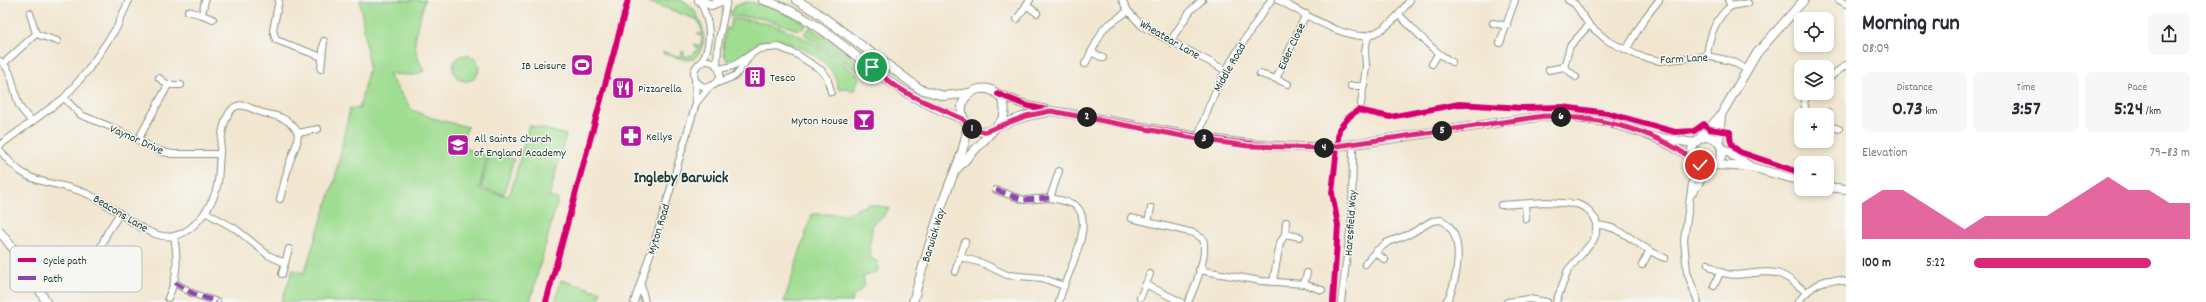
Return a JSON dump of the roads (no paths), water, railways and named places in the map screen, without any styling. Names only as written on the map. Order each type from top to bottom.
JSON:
[{"type":"street","points":[[0,145],[64,98],[88,70],[118,27],[129,0]]},
{"type":"street","points":[[202,15],[205,0]]},
{"type":"street","points":[[279,0],[273,30],[276,40],[322,57]]},
{"type":"street","points":[[699,0],[711,4],[725,0],[718,45],[719,78],[712,85]]},
{"type":"street","points":[[699,0],[708,20],[709,46],[702,62],[695,70],[695,79],[701,85],[712,85],[725,81],[735,76],[752,53]]},
{"type":"street","points":[[763,0],[787,9],[810,22],[892,84],[912,96],[965,122],[979,132],[1026,116],[1051,111]]},
{"type":"street","points":[[796,0],[815,11],[920,89],[944,96],[971,93],[981,89],[1028,106],[1051,111],[1198,139],[1269,147],[1323,148],[1544,116],[1568,117],[1602,121],[1659,138],[1698,141],[1710,137],[1751,167]]},
{"type":"street","name":"Wheatear Lane","points":[[1122,0],[1128,11],[1142,26],[1171,40],[1225,70]]},
{"type":"street","points":[[1171,40],[1191,10],[1202,0]]},
{"type":"street","name":"Middle Road","points":[[1198,139],[1205,113],[1225,70],[1271,0]]},
{"type":"street","points":[[1278,0],[1344,33],[1368,35],[1388,26],[1399,15],[1410,0]]},
{"type":"street","points":[[1500,43],[1515,0]]},
{"type":"street","name":"Farm Lane","points":[[1568,0],[1577,2],[1590,25],[1608,41],[1639,56],[1660,61],[1707,56],[1731,60],[1746,69]]},
{"type":"street","points":[[1626,50],[1645,18],[1659,0]]},
{"type":"street","points":[[1698,302],[1690,284],[1684,254],[1684,240],[1695,161],[1692,148],[1721,115],[1746,69],[1757,53],[1804,0]]},
{"type":"street","points":[[1839,0],[1846,4]]},
{"type":"street","points":[[1017,19],[1028,2],[1037,14]]},
{"type":"street","points":[[1707,56],[1708,39],[1730,3],[1748,3]]},
{"type":"street","points":[[188,11],[213,19]]},
{"type":"street","points":[[1085,64],[1104,28],[1128,11]]},
{"type":"street","points":[[30,13],[36,34]]},
{"type":"street","name":"Eider Close","points":[[1276,79],[1306,14]]},
{"type":"street","points":[[1399,15],[1427,41],[1438,54],[1452,62]]},
{"type":"street","points":[[1493,23],[1507,26]]},
{"type":"street","points":[[1564,67],[1570,46],[1590,25]]},
{"type":"street","points":[[32,122],[20,108],[11,77],[2,62],[36,34]]},
{"type":"street","points":[[36,34],[57,41]]},
{"type":"street","points":[[1361,104],[1366,67],[1365,51],[1368,35]]},
{"type":"street","points":[[321,69],[324,41]]},
{"type":"street","points":[[718,68],[733,66],[759,49],[772,46],[796,54],[827,77],[831,92]]},
{"type":"street","points":[[1091,52],[1103,58]]},
{"type":"street","points":[[1432,64],[1438,54]]},
{"type":"street","points":[[702,62],[712,62],[718,68]]},
{"type":"street","points":[[1834,74],[1846,65]]},
{"type":"street","points":[[1549,70],[1564,67]]},
{"type":"street","points":[[1564,67],[1576,77]]},
{"type":"street","name":"Eider Close","points":[[1260,74],[1288,84]]},
{"type":"street","points":[[159,78],[168,85],[181,85]]},
{"type":"street","name":"Myton Road","points":[[634,302],[641,285],[696,103],[695,79]]},
{"type":"street","points":[[138,140],[168,85]]},
{"type":"street","name":"Myton Road","points":[[696,103],[712,85]]},
{"type":"street","points":[[1351,86],[1364,86]]},
{"type":"street","points":[[965,122],[962,113],[963,102],[971,93]]},
{"type":"street","points":[[996,127],[1005,112],[1002,99],[998,94]]},
{"type":"street","name":"Vaynor Drive","points":[[64,98],[81,115],[111,127],[159,151],[172,154],[219,154]]},
{"type":"street","points":[[168,298],[175,283],[177,254],[174,236],[194,227],[205,212],[218,183],[219,154],[227,117],[229,112],[239,105],[282,117],[295,128],[298,133],[297,144],[289,164],[280,200]]},
{"type":"street","points":[[1691,196],[1713,166],[1721,160],[1721,115]]},
{"type":"street","name":"Barwick Way","points":[[913,302],[943,202],[957,169],[965,142],[965,122]]},
{"type":"street","name":"Barwick Way","points":[[957,169],[996,127]]},
{"type":"street","points":[[1834,127],[1839,129]]},
{"type":"street","points":[[298,133],[318,129]]},
{"type":"street","points":[[1659,138],[1700,165],[1751,167],[1794,179]]},
{"type":"street","name":"Haresfield Way","points":[[1341,302],[1352,216],[1350,145]]},
{"type":"street","name":"Beacons Lane","points":[[0,150],[18,170],[37,181],[83,191],[156,234],[174,236]]},
{"type":"street","points":[[1050,198],[1059,171]]},
{"type":"street","points":[[1834,188],[1846,189]]},
{"type":"street","points":[[996,190],[1024,200],[1050,198],[1070,203],[1080,211],[1083,217],[1076,255],[1059,302]]},
{"type":"street","points":[[1526,204],[1526,219]]},
{"type":"street","points":[[1501,205],[1577,204],[1586,208],[1596,220],[1597,226],[1593,241],[1565,276],[1556,302]]},
{"type":"street","points":[[1148,222],[1151,208]]},
{"type":"street","points":[[205,212],[236,228],[268,254],[285,263]]},
{"type":"street","points":[[101,246],[107,233],[120,213]]},
{"type":"street","points":[[1131,218],[1199,235],[1205,246],[1199,270],[1188,302]]},
{"type":"street","points":[[1365,264],[1375,252],[1388,242],[1410,234],[1432,222],[1442,220],[1448,224],[1455,240],[1458,260],[1454,286],[1446,302]]},
{"type":"street","points":[[1273,282],[1280,243],[1285,234],[1286,222]]},
{"type":"street","points":[[1597,226],[1613,227],[1620,230],[1649,252],[1665,258]]},
{"type":"street","points":[[0,232],[11,246]]},
{"type":"street","points":[[1285,234],[1300,237]]},
{"type":"street","points":[[955,272],[965,242]]},
{"type":"street","points":[[282,274],[289,249]]},
{"type":"street","points":[[1375,252],[1385,260]]},
{"type":"street","points":[[1642,265],[1649,252]]},
{"type":"street","points":[[960,257],[982,263],[1007,275],[1042,278],[1064,286]]},
{"type":"street","points":[[1708,264],[1720,273],[1730,275],[1776,273],[1785,276],[1806,292]]},
{"type":"street","points":[[1199,270],[1273,282],[1304,284],[1322,290]]},
{"type":"street","points":[[1304,284],[1307,273]]},
{"type":"street","points":[[1714,286],[1720,273]]},
{"type":"street","points":[[1140,298],[1147,285],[1150,274]]},
{"type":"street","points":[[1798,302],[1806,292],[1826,280],[1846,282]]},
{"type":"street","points":[[175,283],[192,293],[217,302]]},
{"type":"street","points":[[641,285],[646,302]]},
{"type":"street","points":[[1147,285],[1181,302]]},
{"type":"street","points":[[41,292],[46,302]]},
{"type":"street","points":[[1507,302],[1528,299],[1547,302]]},
{"type":"place","name":"IB Leisure","points":[[582,65]]},
{"type":"place","name":"Tesco","points":[[755,77]]},
{"type":"place","name":"Pizzarella","points":[[623,88]]},
{"type":"place","name":"Myton House","points":[[864,120]]},
{"type":"place","name":"Kellys","points":[[631,136]]},
{"type":"place","name":"All Saints Church of England Academy","points":[[458,145]]},
{"type":"district","name":"Ingleby Barwick","points":[[681,176]]}]
